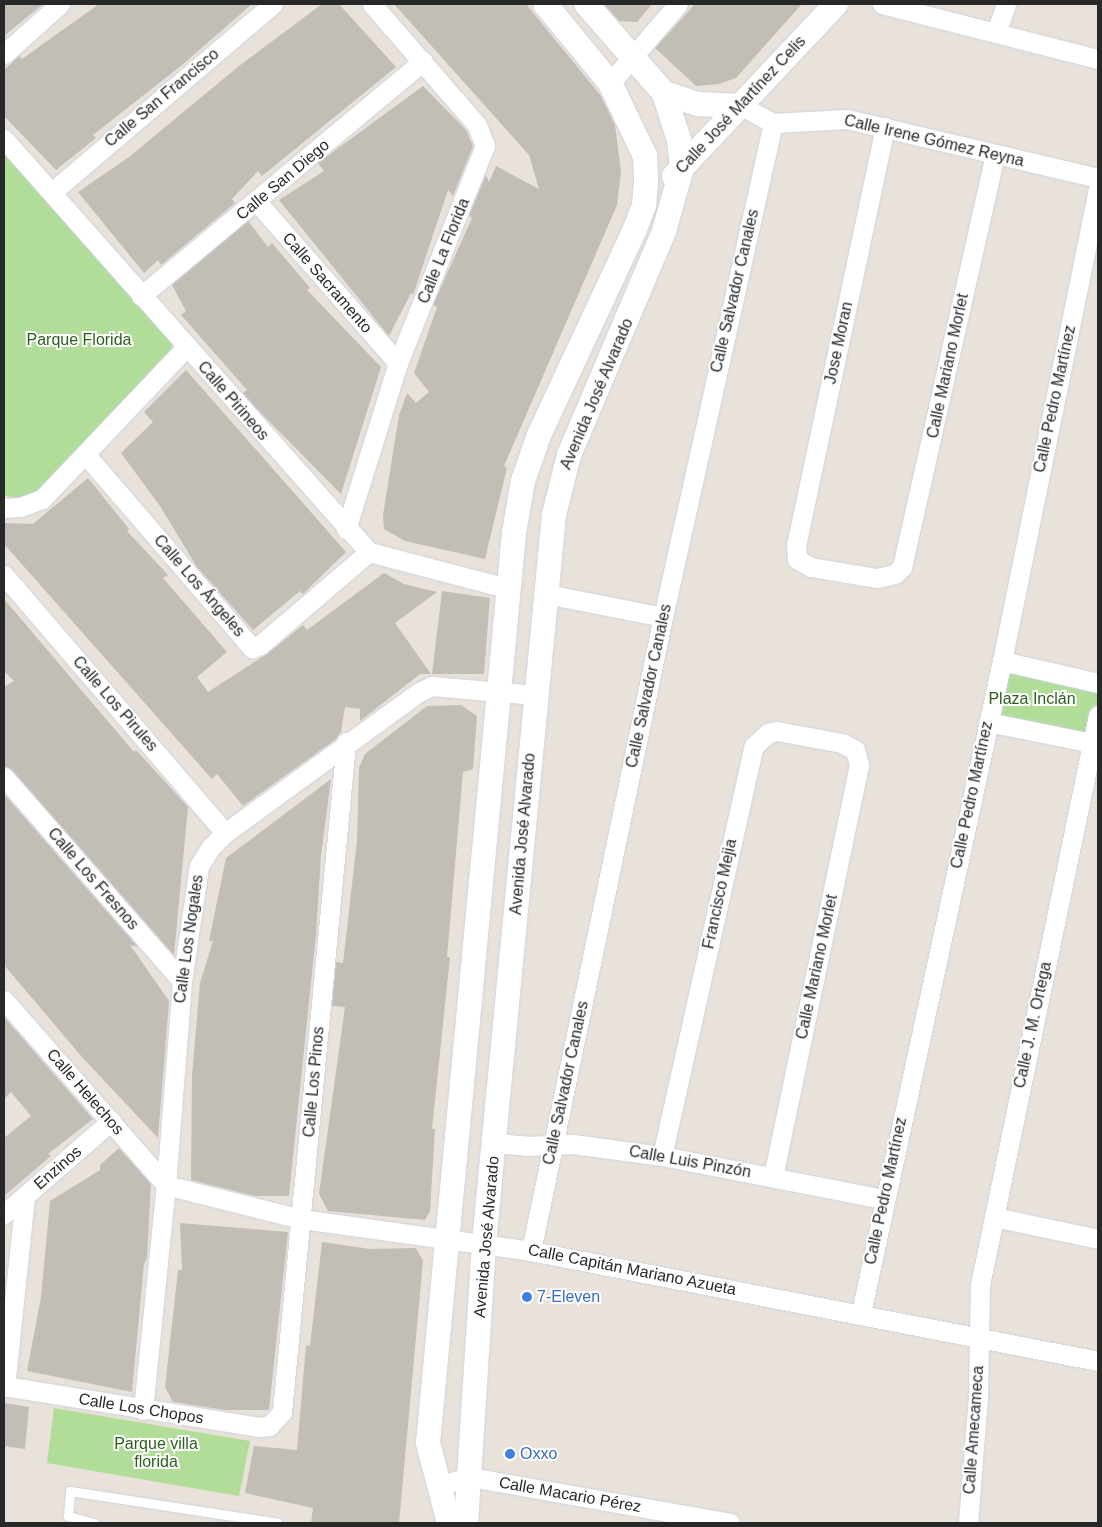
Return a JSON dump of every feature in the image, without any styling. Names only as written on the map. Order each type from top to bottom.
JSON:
[{"type":"street","points":[[4,54],[60,4]]},
{"type":"street","name":"Calle San Francisco","points":[[52,192],[273,4]]},
{"type":"street","name":"Calle La Florida","points":[[346,530],[398,363],[484,146],[477,125],[372,4]]},
{"type":"street","points":[[545,4],[610,83],[645,156],[644,205]]},
{"type":"street","points":[[586,4],[634,55],[664,93],[679,140],[682,168]]},
{"type":"street","points":[[610,83],[678,4]]},
{"type":"street","name":"Calle José Martínez Celis","points":[[644,205],[742,106],[836,4]]},
{"type":"street","points":[[882,4],[1098,59]]},
{"type":"street","points":[[996,33],[1006,4]]},
{"type":"street","name":"Calle San Diego","points":[[141,296],[257,202],[423,61]]},
{"type":"street","points":[[664,93],[698,104],[742,106],[773,123]]},
{"type":"street","name":"Calle Irene Gómez Reyna","points":[[773,123],[830,119],[885,127],[1098,178]]},
{"type":"street","name":"Calle Salvador Canales","points":[[532,1251],[663,617],[773,123]]},
{"type":"street","name":"Jose Moran","points":[[885,127],[796,544],[797,559],[811,567],[877,578],[895,574]]},
{"type":"street","name":"Calle Pirineos","points":[[4,139],[346,530],[369,552],[510,589]]},
{"type":"street","name":"Calle Mariano Morlet","points":[[895,574],[906,557],[995,154]]},
{"type":"street","name":"Avenida José Alvarado","points":[[466,1523],[484,1243],[495,1143],[535,695],[554,516],[569,455],[664,232],[682,168]]},
{"type":"street","name":"Calle Pedro Martínez","points":[[861,1312],[1002,661],[1098,189]]},
{"type":"street","name":"Calle Sacramento","points":[[257,202],[398,363]]},
{"type":"street","name":"Avenida José Alvarado","points":[[449,1523],[428,1443],[514,533],[528,465],[539,434],[644,205]]},
{"type":"street","points":[[4,508],[20,507],[42,499],[86,455],[186,347]]},
{"type":"street","name":"Calle Los Ángeles","points":[[86,455],[252,648],[260,645],[369,552]]},
{"type":"street","name":"Calle Los Pirules","points":[[4,575],[225,833]]},
{"type":"street","points":[[546,594],[663,617]]},
{"type":"street","points":[[1002,661],[1098,683]]},
{"type":"street","name":"Calle Los Nogales","points":[[142,1410],[166,1185],[182,981],[199,866],[211,847],[225,833],[346,742],[419,692],[432,686],[535,695]]},
{"type":"street","name":"Calle J. M. Ortega","points":[[978,1337],[980,1285],[1098,715]]},
{"type":"street","points":[[988,722],[1092,742]]},
{"type":"street","name":"Francisco Mejia","points":[[662,1156],[754,746],[768,733],[777,732],[842,743],[854,750],[859,757]]},
{"type":"street","name":"Calle Los Pinos","points":[[277,1420],[282,1412],[346,742]]},
{"type":"street","name":"Calle Mariano Morlet","points":[[774,1177],[859,757]]},
{"type":"street","name":"Calle Los Fresnos","points":[[4,777],[182,981]]},
{"type":"street","name":"Calle Helechos","points":[[4,1000],[166,1185]]},
{"type":"street","name":"Enzinos","points":[[4,1214],[111,1120]]},
{"type":"street","name":"Calle Luis Pinzón","points":[[495,1143],[527,1146],[573,1144],[662,1156],[884,1199]]},
{"type":"street","name":"Calle Capitán Mariano Azueta","points":[[166,1185],[301,1219],[532,1251],[861,1312],[1098,1361]]},
{"type":"street","points":[[4,1386],[25,1196]]},
{"type":"street","points":[[994,1217],[1098,1239]]},
{"type":"street","name":"Calle Amecameca","points":[[968,1523],[978,1396],[978,1337]]},
{"type":"street","name":"Calle Los Chopos","points":[[4,1386],[142,1410],[259,1427],[277,1420]]},
{"type":"street","name":"Calle Macario Pérez","points":[[440,1485],[470,1477],[730,1523]]},
{"type":"lane","points":[[94,1523],[80,1522],[70,1518],[66,1511],[68,1494],[74,1489],[278,1523]]},
{"type":"green space","name":"Parque Florida","points":[[4,141],[173,341],[171,352],[39,489],[28,496],[14,498],[4,495]]},
{"type":"green space","name":"Plaza Inclán","points":[[1002,661],[1098,683],[1098,715],[1092,743],[988,722]]},
{"type":"green space","name":"Parque villa florida","points":[[54,1408],[250,1441],[239,1496],[47,1463]]},
{"type":"building","points":[[4,4],[43,4],[4,36]]},
{"type":"building","points":[[99,4],[252,4],[182,65],[93,135],[96,138],[56,170],[4,116],[4,70],[19,56],[22,59]]},
{"type":"building","points":[[322,4],[339,4],[396,67],[262,176],[258,171],[232,199],[235,203],[161,265],[158,260],[144,273],[78,192],[129,157],[239,66]]},
{"type":"building","points":[[394,4],[526,4],[601,96],[615,125],[621,172],[617,205],[504,466],[507,468],[485,559],[405,541],[384,529],[383,515],[399,415],[407,393],[416,403],[429,392],[414,373],[437,307],[433,305],[472,218],[469,215],[486,175],[489,182],[496,166],[539,189],[529,155]]},
{"type":"building","points":[[604,4],[652,4],[637,22],[619,21]]},
{"type":"building","points":[[695,4],[802,4],[736,78],[719,84],[696,86],[655,48]]},
{"type":"building","points":[[423,86],[466,130],[473,146],[453,196],[448,190],[413,295],[411,293],[389,336],[279,200],[324,171],[318,163]]},
{"type":"building","points":[[248,221],[268,247],[272,243],[310,288],[307,290],[381,367],[341,494],[256,408],[243,393],[247,390],[181,315],[186,311],[172,285]]},
{"type":"building","points":[[186,370],[346,552],[303,594],[300,591],[253,630],[197,567],[160,506],[121,453],[153,422],[144,412]]},
{"type":"building","points":[[88,478],[129,529],[127,531],[168,575],[163,578],[227,652],[197,677],[208,692],[267,654],[303,625],[307,630],[384,573],[404,584],[437,592],[395,623],[431,674],[420,674],[360,721],[360,709],[345,707],[341,732],[336,739],[243,806],[217,774],[212,779],[4,544],[4,523],[33,524]]},
{"type":"building","points":[[442,591],[490,598],[484,674],[432,674]]},
{"type":"building","points":[[4,599],[134,752],[136,750],[188,807],[174,955],[12,770],[4,766],[4,687],[14,681],[4,671]]},
{"type":"building","points":[[461,705],[477,716],[473,769],[463,772],[447,957],[450,957],[432,1129],[435,1129],[430,1211],[425,1220],[328,1211],[319,1194],[345,1007],[332,1006],[336,962],[343,963],[357,841],[359,768],[365,754],[427,706]]},
{"type":"building","points":[[331,779],[321,855],[316,934],[289,1196],[254,1196],[191,1180],[192,1076],[200,983],[213,941],[209,941],[226,858]]},
{"type":"building","points":[[4,794],[138,947],[130,945],[169,1001],[158,1138],[82,1057],[4,965]]},
{"type":"building","points":[[4,1017],[93,1119],[48,1154],[51,1156],[4,1196],[4,1138],[31,1116],[11,1092],[4,1099]]},
{"type":"building","points":[[119,1148],[151,1184],[147,1258],[144,1264],[132,1392],[27,1371],[41,1297],[50,1201],[100,1170],[100,1165]]},
{"type":"building","points":[[180,1223],[288,1232],[269,1410],[225,1410],[173,1402],[165,1387],[178,1270],[182,1270]]},
{"type":"building","points":[[322,1242],[370,1249],[416,1248],[423,1261],[399,1523],[311,1523],[313,1508],[245,1493],[254,1446],[297,1450],[306,1345],[310,1346]]},
{"type":"building","points":[[4,1403],[29,1407],[25,1449],[4,1446]]},
{"type":"place","name":"7-Eleven","points":[[527,1297]]},
{"type":"place","name":"Oxxo","points":[[510,1454]]}]
